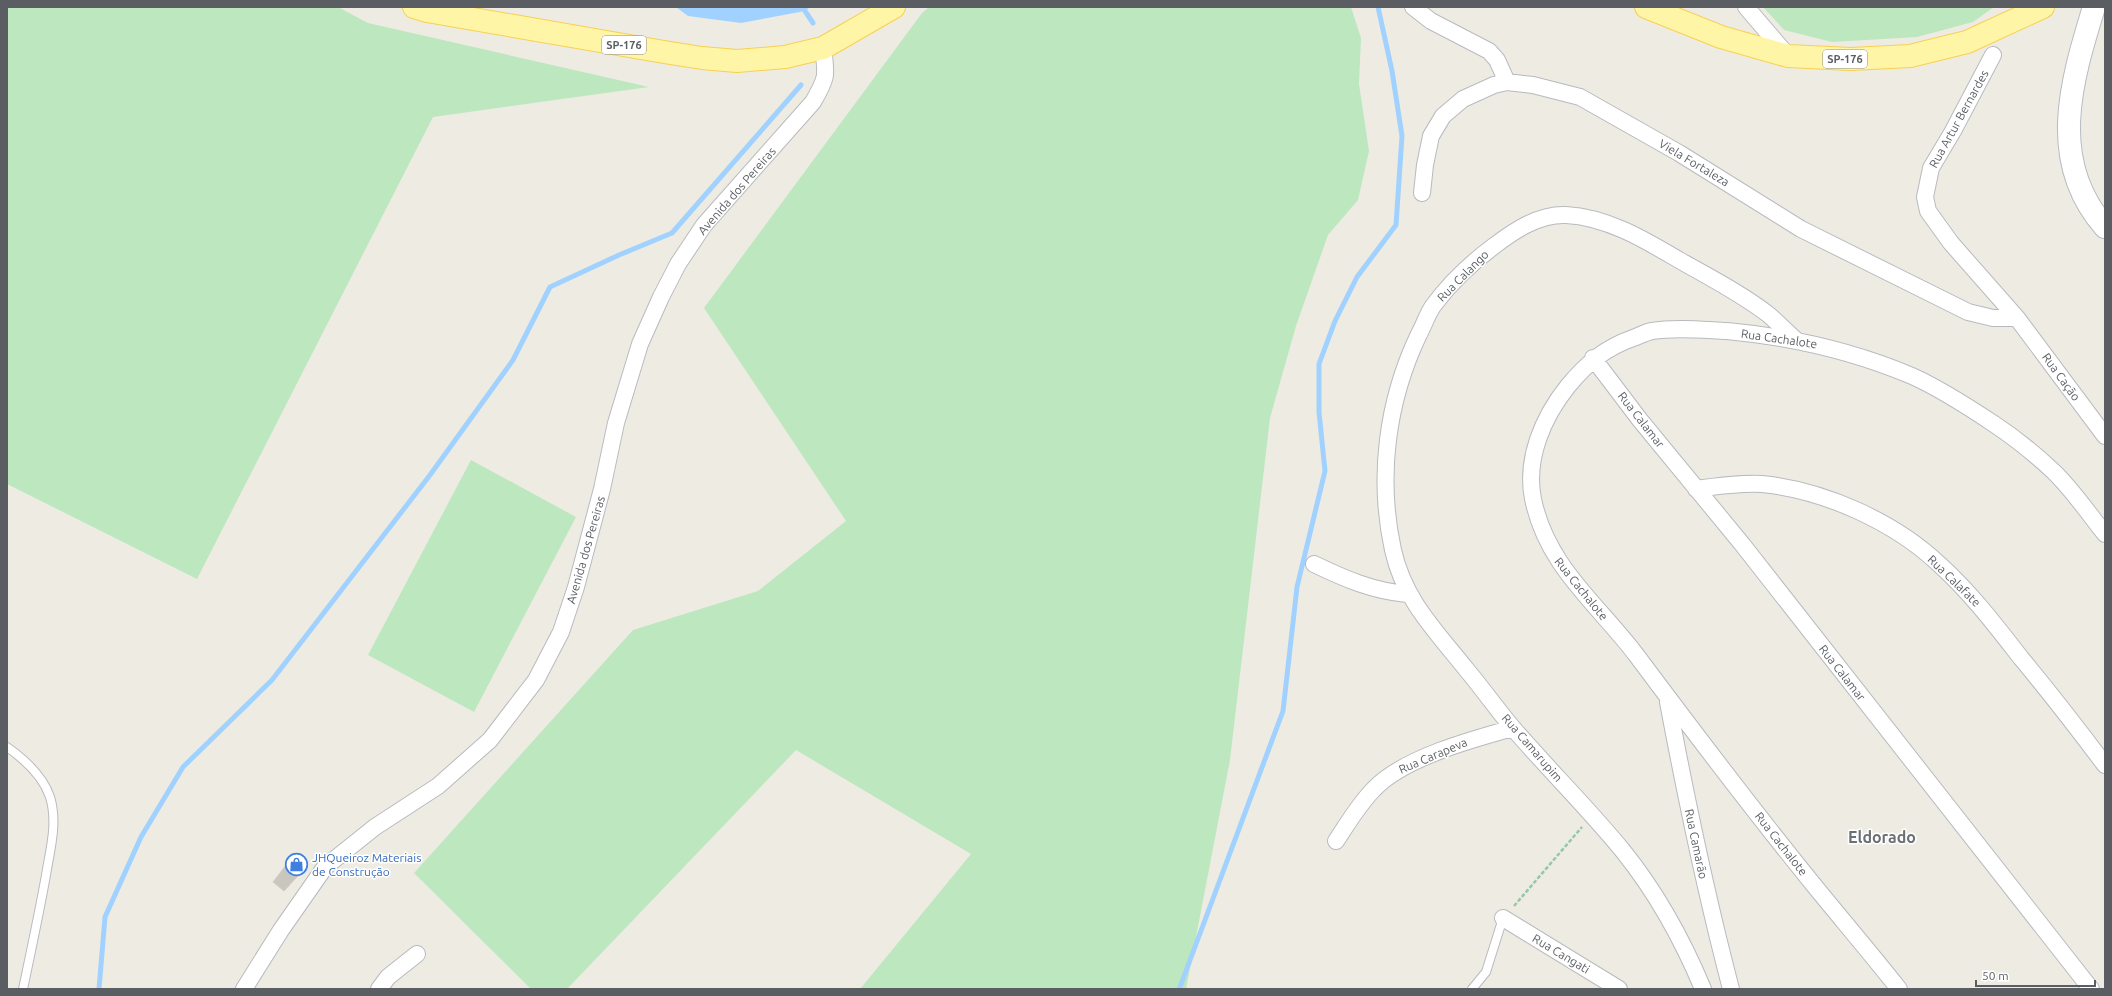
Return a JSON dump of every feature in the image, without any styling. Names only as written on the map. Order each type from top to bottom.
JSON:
[{"type":"main road","name":"SP-176","points":[[414,7],[427,11],[702,58],[759,61],[785,57],[828,45],[894,7]]},
{"type":"main road","points":[[828,45],[871,7]]},
{"type":"main road","name":"SP-176","points":[[1646,7],[1721,37],[1788,56],[1851,59],[1910,56],[1967,42],[2043,7]]},
{"type":"street","points":[[1413,7],[1431,21],[1489,51],[1497,60],[1507,82]]},
{"type":"street","points":[[1746,7],[1788,56]]},
{"type":"street","points":[[2094,7],[2076,71],[2070,100],[2068,129],[2069,150],[2078,188],[2096,217],[2105,227]]},
{"type":"street","name":"Avenida dos Pereiras","points":[[244,989],[281,930],[326,867],[375,827],[438,786],[490,740],[536,680],[561,632],[576,587],[600,497],[616,424],[640,344],[661,297],[678,264],[704,225],[813,102],[824,83],[828,45]]},
{"type":"street","name":"Rua Artur Bernardes","points":[[1993,55],[1953,132],[1931,168],[1925,197],[1928,212],[1952,243],[2017,318]]},
{"type":"street","name":"Viela Fortaleza","points":[[1422,193],[1424,165],[1431,136],[1443,116],[1463,99],[1494,85],[1507,82],[1533,85],[1580,97],[1679,153],[1801,228],[1968,312],[1993,318],[2017,318]]},
{"type":"street","name":"Rua Calango","points":[[1407,594],[1393,551],[1386,497],[1388,438],[1396,392],[1408,358],[1432,308],[1477,258],[1514,231],[1539,219],[1562,215],[1589,218],[1640,237],[1723,285],[1768,314],[1797,340]]},
{"type":"street","name":"Rua Cação","points":[[2017,318],[2105,436]]},
{"type":"street","name":"Rua Cachalote","points":[[1899,989],[1817,889],[1667,698],[1636,654],[1567,574],[1551,551],[1540,526],[1532,496],[1532,469],[1540,430],[1561,395],[1593,358],[1614,345],[1651,331],[1703,330],[1769,335],[1797,340],[1823,345],[1914,377],[1993,424],[2053,470],[2071,490],[2105,534]]},
{"type":"street","name":"Rua Calamar","points":[[1593,358],[1696,489],[1742,544],[2091,989]]},
{"type":"street","name":"Rua Calafate","points":[[1696,489],[1732,484],[1762,484],[1811,493],[1841,504],[1892,528],[1940,564],[1984,610],[2105,765]]},
{"type":"street","points":[[1314,564],[1359,585],[1407,594]]},
{"type":"street","name":"Rua Camarupim","points":[[1407,594],[1434,631],[1513,728],[1624,853],[1651,891],[1677,934],[1703,989]]},
{"type":"street","name":"Rua Camarão","points":[[1667,698],[1683,785],[1707,895],[1731,989]]},
{"type":"street","name":"Rua Carapeva","points":[[1336,841],[1374,788],[1392,774],[1422,758],[1453,746],[1513,728]]},
{"type":"street","name":"Rua Cangati","points":[[1503,918],[1619,989]]},
{"type":"street","points":[[379,989],[388,977],[417,954]]},
{"type":"lane","points":[[7,747],[26,762],[46,786],[53,814],[53,831],[38,922],[23,989]]},
{"type":"lane","points":[[1472,989],[1486,972],[1503,918]]},
{"type":"path","points":[[1503,918],[1592,816]]},
{"type":"green space","points":[[7,7],[338,7],[368,23],[649,87],[433,117],[197,579],[7,484]]},
{"type":"green space","points":[[929,7],[1351,7],[1361,38],[1359,84],[1369,151],[1358,200],[1328,235],[1296,326],[1270,418],[1230,760],[1186,989],[860,989],[971,854],[796,750],[567,989],[531,989],[414,873],[633,630],[758,591],[846,521],[704,308],[922,13]]},
{"type":"green space","points":[[1763,7],[1994,7],[1973,22],[1917,37],[1832,42],[1784,30]]},
{"type":"green space","points":[[471,460],[576,517],[474,712],[368,655]]},
{"type":"water","points":[[676,7],[810,7],[805,11],[741,23],[688,16]]},
{"type":"building","name":"JHQueiroz Materiais de Construção","points":[[293,856],[308,865],[284,891],[273,882]]},
{"type":"waterway","points":[[1180,987],[1283,711],[1297,587],[1325,471],[1319,412],[1319,364],[1335,321],[1357,277],[1396,225],[1402,136],[1392,71],[1378,7]]},
{"type":"waterway","points":[[805,11],[813,23]]},
{"type":"waterway","points":[[99,989],[105,917],[141,837],[183,767],[272,680],[430,475],[513,360],[550,287],[619,255],[672,233],[801,85]]},
{"type":"place","name":"JHQueiroz Materiais de Construção","points":[[296,865]]},
{"type":"district","name":"Eldorado","points":[[1882,837]]}]
